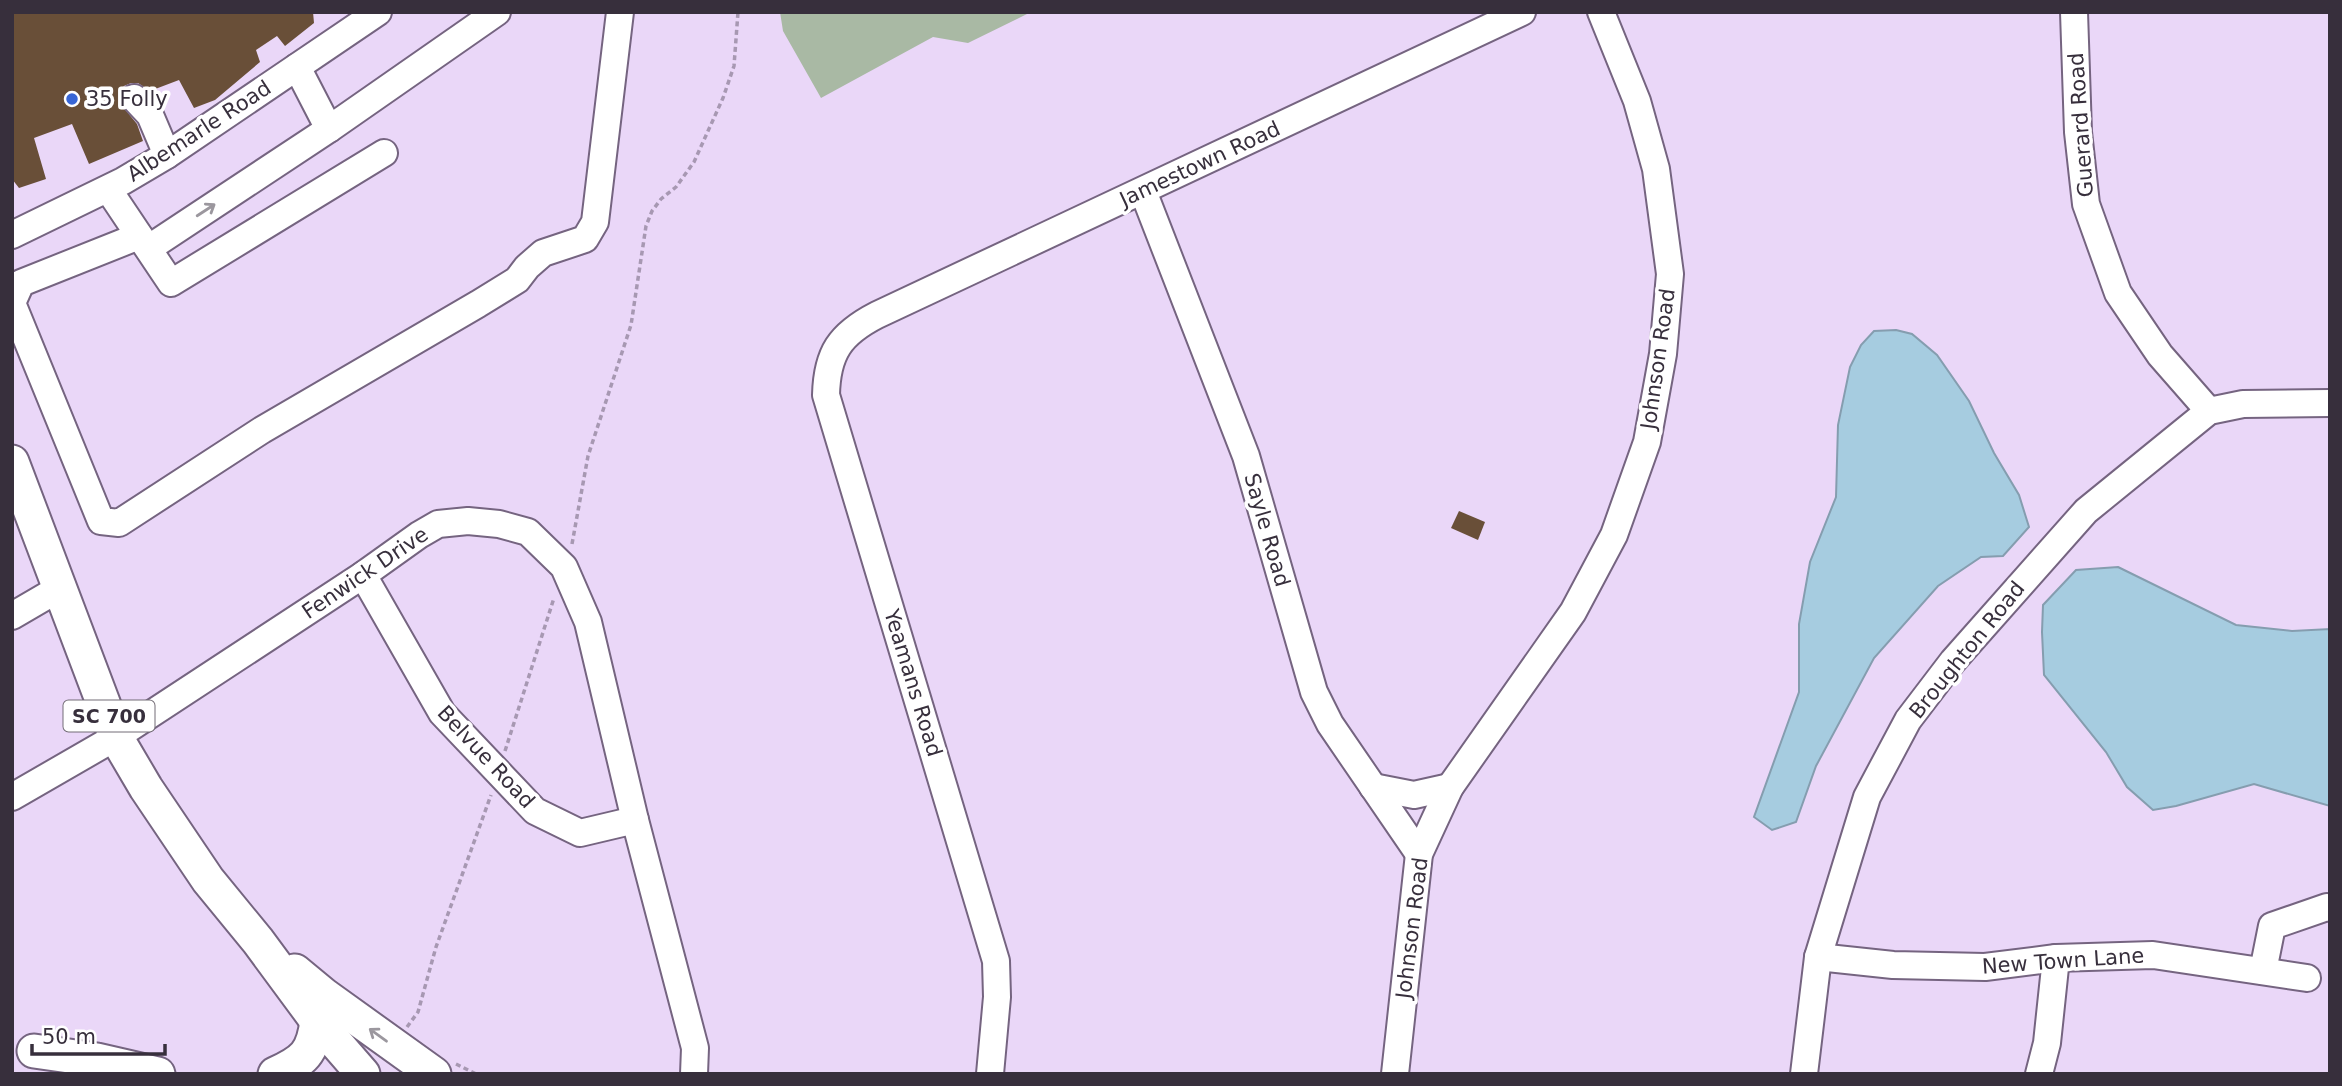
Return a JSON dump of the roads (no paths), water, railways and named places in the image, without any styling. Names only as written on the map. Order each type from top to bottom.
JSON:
[{"type":"main road","name":"SC 700","points":[[12,462],[21,513],[60,588],[116,737],[146,788],[208,880],[258,941],[317,1021],[363,1074]]},
{"type":"main road","name":"SC 700","points":[[258,941],[324,995],[434,1074]]},
{"type":"main road","points":[[275,1074],[294,1065],[309,1053],[317,1021]]},
{"type":"main road","points":[[23,1048],[87,1074]]},
{"type":"main road","points":[[23,1048],[97,1060],[158,1074]]},
{"type":"street","name":"Albemarle Road","points":[[12,235],[108,188],[167,155],[378,12]]},
{"type":"street","points":[[498,12],[329,129],[144,242],[21,283],[12,303],[101,521],[119,523],[262,430],[517,280],[543,253],[585,239],[595,222],[620,12]]},
{"type":"street","name":"Jamestown Road","points":[[877,315],[1522,12]]},
{"type":"street","name":"Johnson Road","points":[[1395,1074],[1419,855],[1450,787],[1573,612],[1614,536],[1647,442],[1663,354],[1670,274],[1656,169],[1637,101],[1601,12]]},
{"type":"street","name":"Guerard Road","points":[[2074,12],[2078,132],[2086,204],[2118,293],[2160,355],[2209,411]]},
{"type":"street","points":[[297,67],[329,129]]},
{"type":"street","points":[[145,101],[167,155]]},
{"type":"street","points":[[108,188],[172,283],[384,153]]},
{"type":"street","name":"Sayle Road","points":[[1143,191],[1246,456],[1314,692],[1330,724],[1419,855]]},
{"type":"street","points":[[12,221],[48,218]]},
{"type":"street","name":"Yeamans Road","points":[[877,315],[856,325],[839,341],[827,371],[825,394],[996,961],[998,997],[990,1074]]},
{"type":"street","name":"Broughton Road","points":[[1804,1074],[1818,957],[1867,797],[1908,720],[1953,661],[2086,510],[2209,411],[2243,404],[2330,403]]},
{"type":"street","name":"Fenwick Drive","points":[[12,797],[116,737],[439,524],[468,521],[499,524],[528,532],[564,567],[588,622],[635,820],[695,1048],[694,1074]]},
{"type":"street","name":"Belvue Road","points":[[363,575],[442,713],[535,811],[580,833],[635,820]]},
{"type":"street","points":[[12,616],[60,588]]},
{"type":"street","points":[[1373,787],[1414,796],[1450,787]]},
{"type":"street","points":[[2263,971],[2272,926],[2330,908]]},
{"type":"street","name":"New Town Lane","points":[[1818,957],[1893,965],[1985,967],[2056,958],[2153,955],[2307,978]]},
{"type":"street","points":[[2039,1074],[2046,1043],[2056,958]]},
{"type":"water","points":[[1896,330],[1912,334],[1937,355],[1969,401],[1994,453],[2019,495],[2029,527],[2003,556],[1981,557],[1938,586],[1874,658],[1816,766],[1796,822],[1772,830],[1754,817],[1799,692],[1799,624],[1810,562],[1836,497],[1838,425],[1850,367],[1861,345],[1874,331]]},
{"type":"water","points":[[2118,567],[2236,625],[2292,631],[2330,629],[2330,806],[2254,784],[2153,810],[2127,787],[2106,752],[2044,675],[2042,632],[2043,605],[2076,570]]},
{"type":"place","name":"35 Folly","points":[[72,99]]}]
